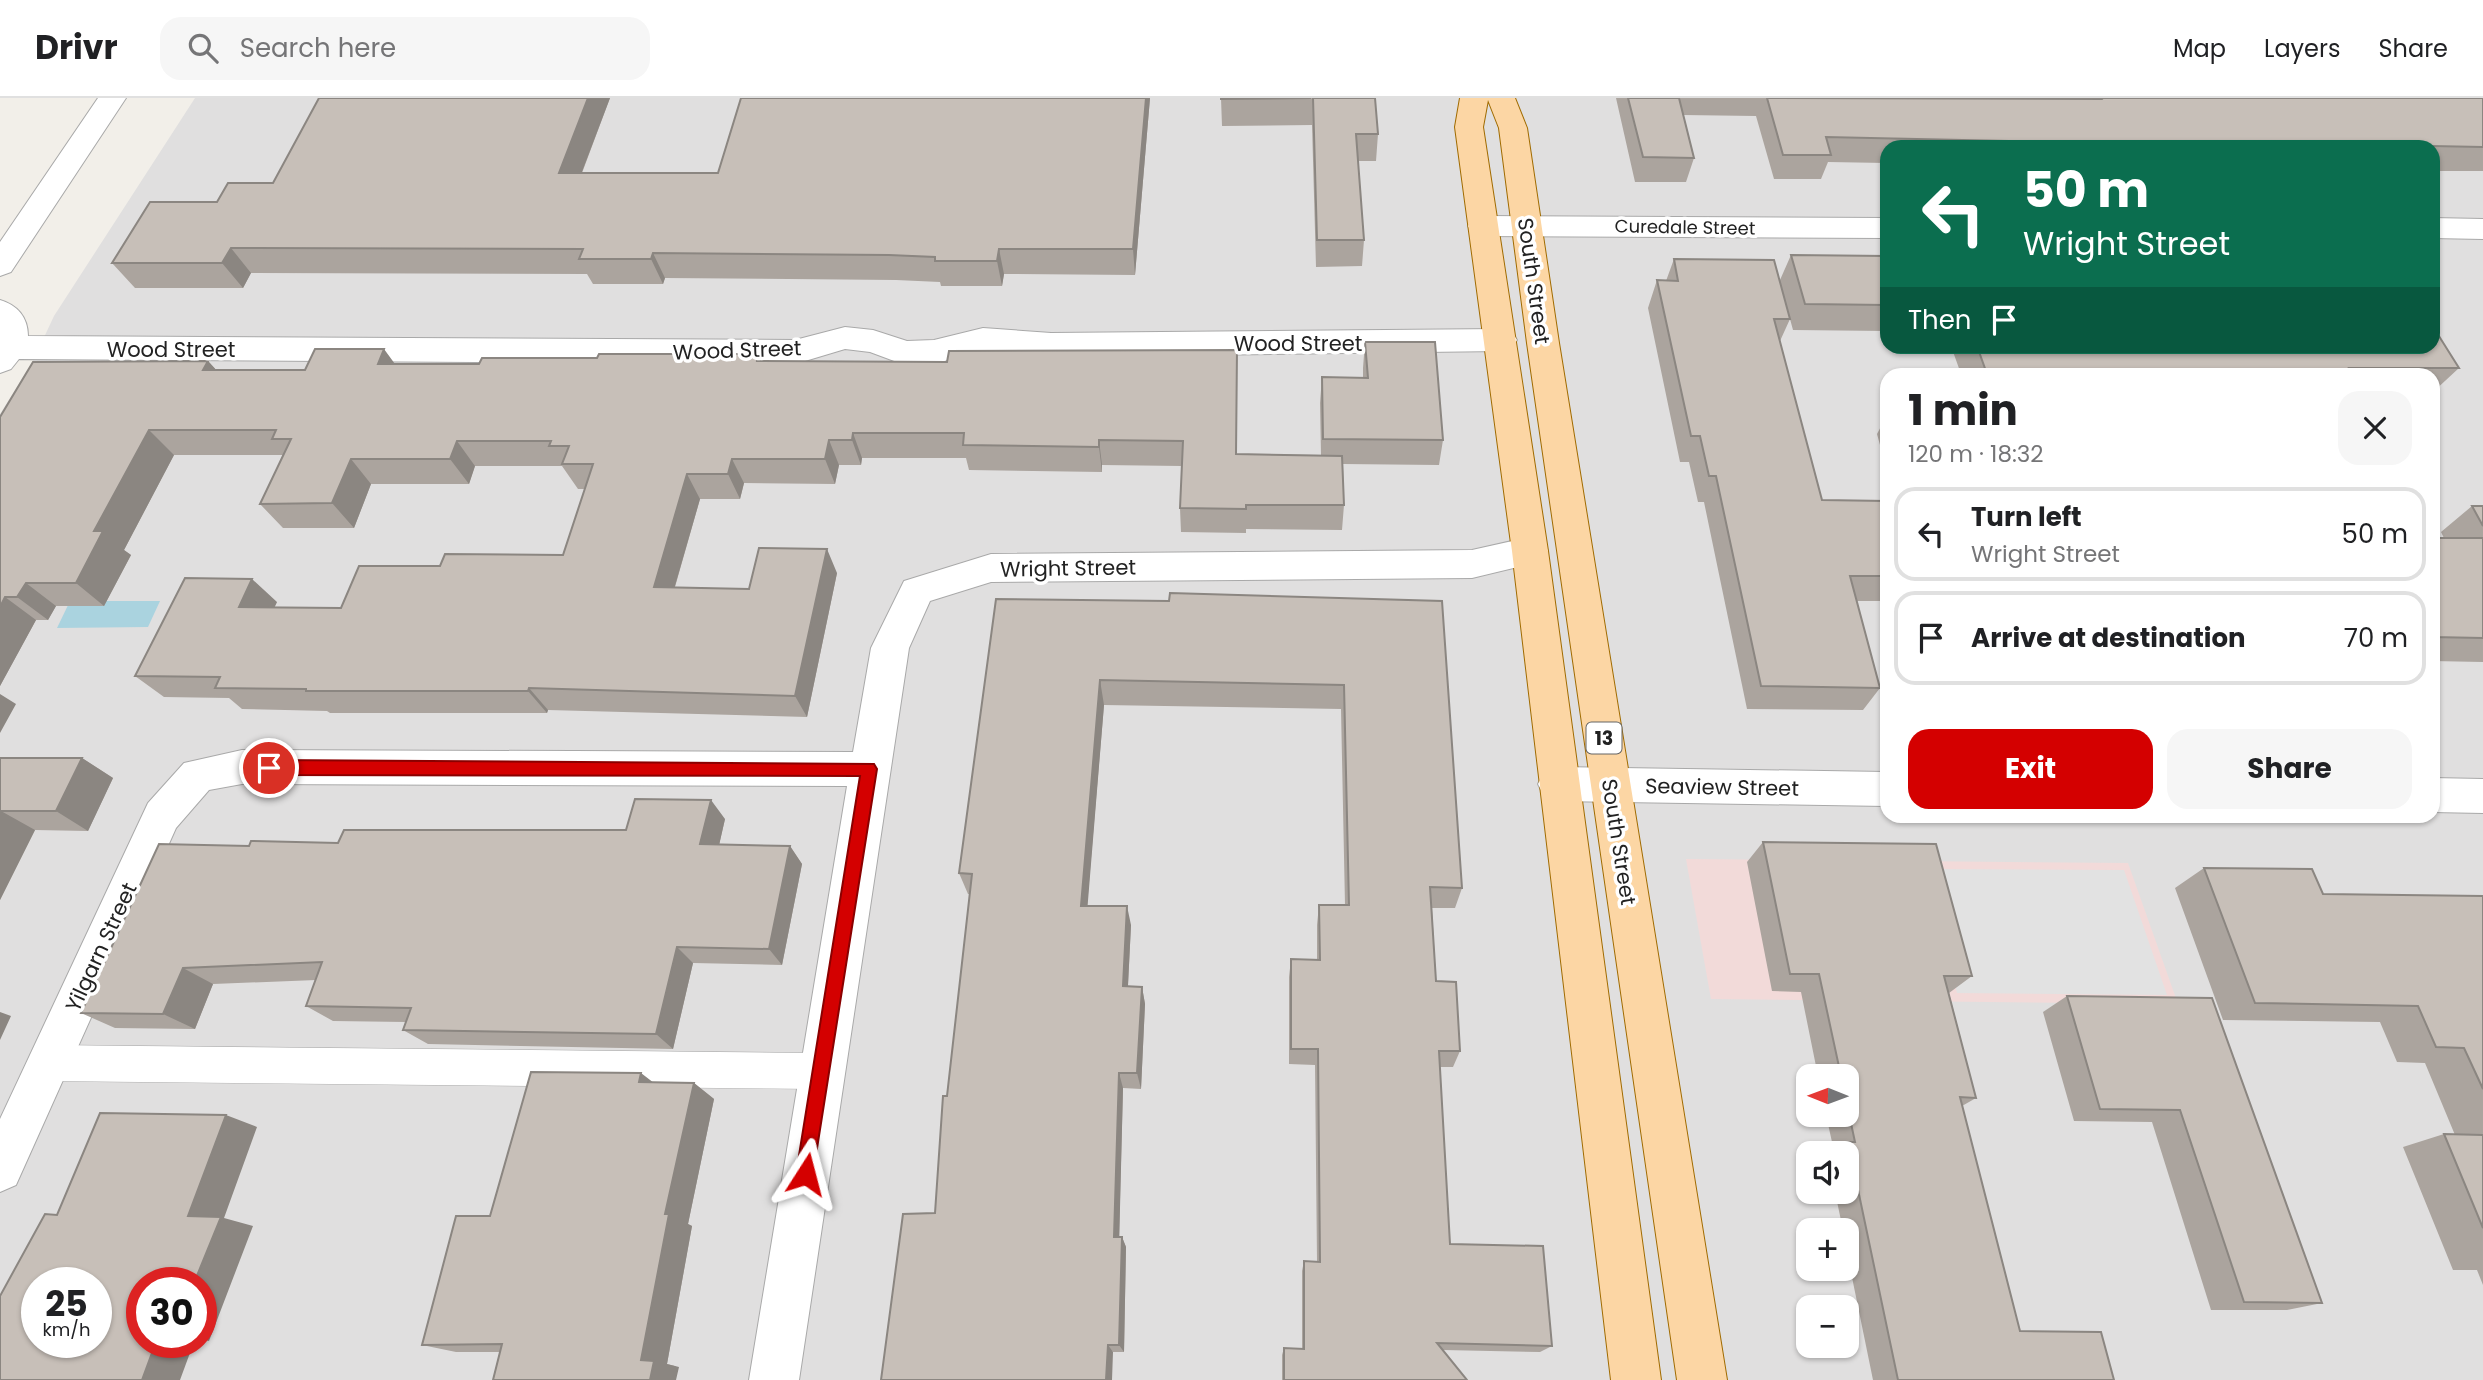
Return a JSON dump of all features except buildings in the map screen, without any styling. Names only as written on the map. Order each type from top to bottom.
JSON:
[{"type":"main road","name":"South Street","points":[[1474,98],[1469,127],[1530,551],[1636,1380]]},
{"type":"main road","name":"South Street","points":[[1501,98],[1513,128],[1525,225],[1702,1380]]},
{"type":"street","points":[[0,265],[112,98]]},
{"type":"street","name":"Curedale Street","points":[[1483,226],[1880,228]]},
{"type":"street","points":[[2440,229],[2483,229]]},
{"type":"street","points":[[0,311],[9,317],[15,330],[5,354]]},
{"type":"street","name":"Wood Street","points":[[5,354],[795,352],[845,338],[873,341],[905,353],[934,352],[983,339],[1051,345],[1501,340]]},
{"type":"street","name":"Wright Street","points":[[774,1380],[890,648],[917,591],[991,568],[1472,564],[1530,551]]},
{"type":"street","name":"Yilgarn Street","points":[[0,1169],[162,816],[198,775],[242,767],[869,769]]},
{"type":"street","name":"Seaview Street","points":[[1558,784],[1880,789]]},
{"type":"street","points":[[2440,796],[2483,796]]},
{"type":"lane","points":[[47,1063],[822,1071]]},
{"type":"shaded area","points":[[195,98],[2483,98],[2483,1380],[0,1380],[0,414],[32,363],[54,316]]},
{"type":"shaded area","points":[[1686,859],[2128,863],[2178,1004],[1711,999]]},
{"type":"shaded area","points":[[1925,869],[2124,870],[2167,995],[1957,993]]},
{"type":"water","points":[[70,601],[160,601],[148,627],[57,628]]},
{"type":"route","points":[[269,768],[869,769],[806,1174]]}]
